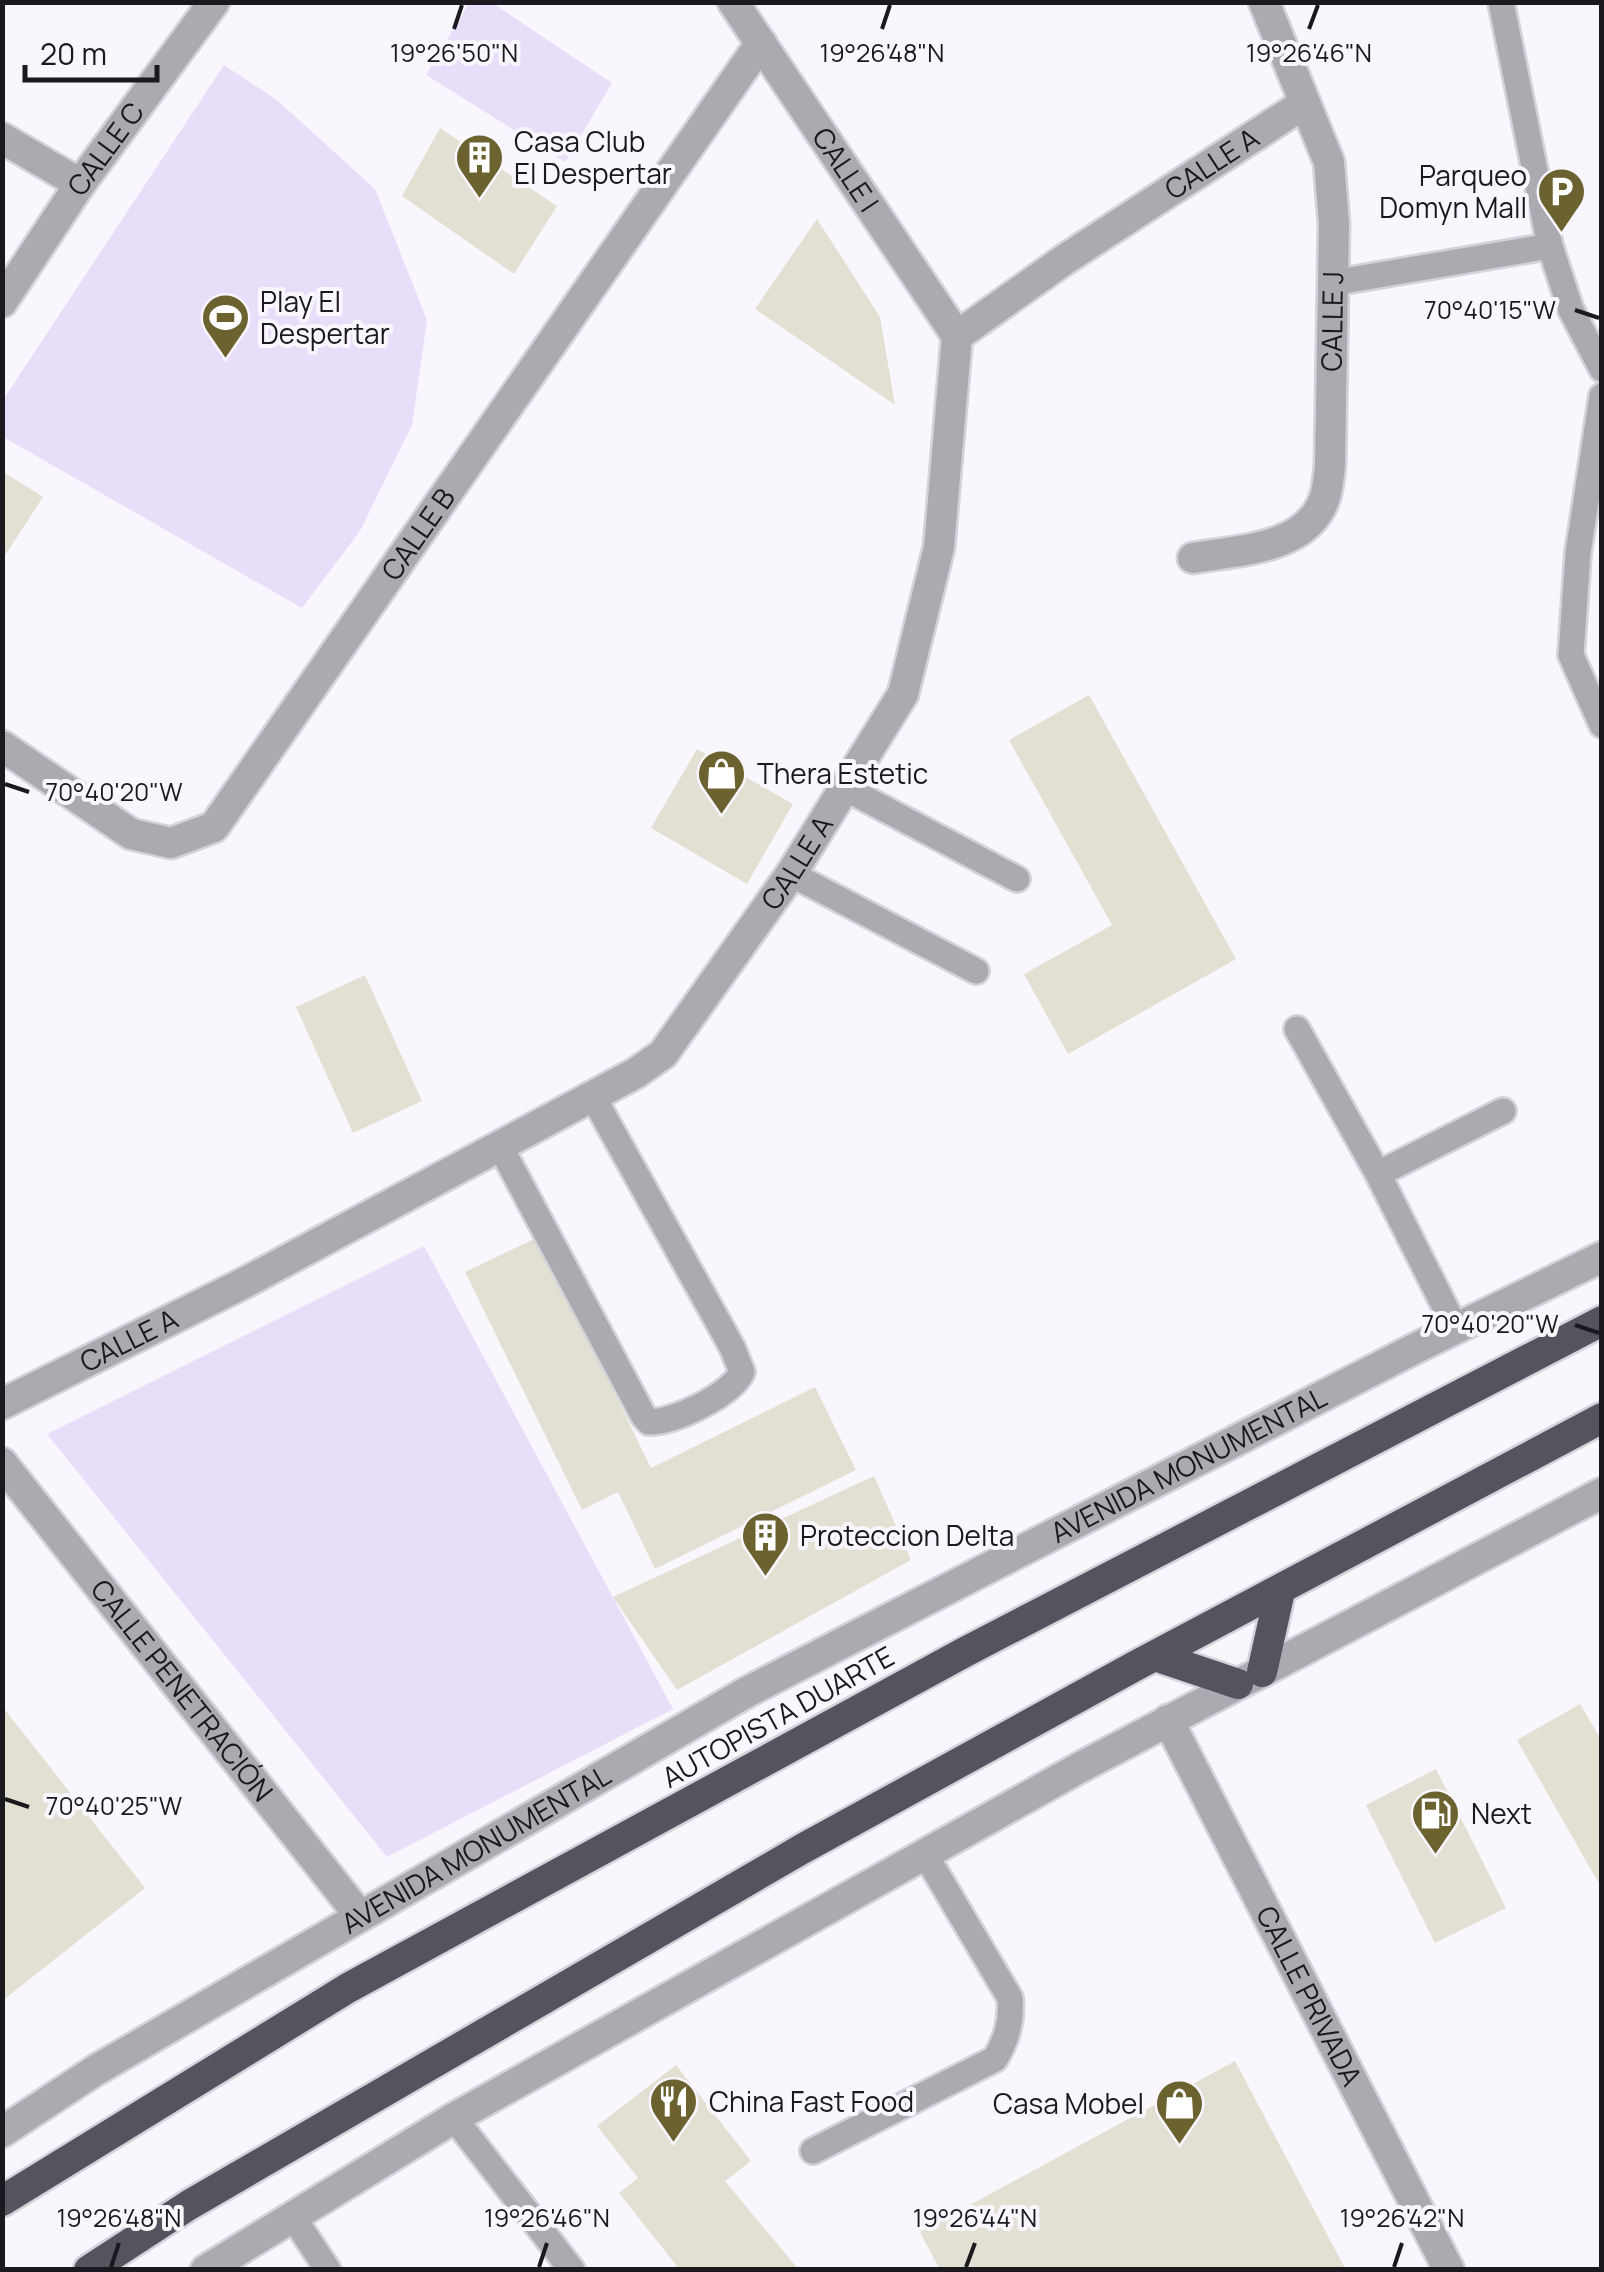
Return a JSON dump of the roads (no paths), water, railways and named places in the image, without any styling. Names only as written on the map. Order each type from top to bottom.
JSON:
[{"type":"highway","name":"AUTOPISTA DUARTE","points":[[2,2201],[348,1988],[965,1652],[1602,1321]]},
{"type":"highway","points":[[88,2270],[189,2205],[802,1849],[1602,1418]]},
{"type":"highway","points":[[1155,1656],[1250,1678],[1280,1591]]},
{"type":"street","name":"CALLE C","points":[[2,302],[80,184],[214,2]]},
{"type":"street","name":"CALLE I","points":[[733,2],[957,336]]},
{"type":"street","name":"CALLE J","points":[[1193,558],[1273,544],[1298,532],[1314,517],[1325,498],[1330,465],[1334,223],[1329,162],[1264,2]]},
{"type":"street","name":"CALLE B","points":[[2,746],[130,834],[171,842],[214,827],[761,43]]},
{"type":"street","name":"CALLE A","points":[[2,1404],[246,1282],[636,1074],[663,1054],[790,874],[903,694],[939,547],[957,336],[1064,260],[1304,103]]},
{"type":"street","points":[[2,138],[80,184]]},
{"type":"street","name":"AVENIDA MONUMENTAL","points":[[2,2132],[96,2070],[747,1692],[1602,1257]]},
{"type":"street","name":"CALLE PENETRACIÓN","points":[[2,1463],[360,1916]]},
{"type":"street","points":[[206,2270],[454,2118],[925,1854],[1168,1720],[1602,1493]]},
{"type":"street","name":"CALLE PRIVADA","points":[[1168,1720],[1448,2270]]},
{"type":"lane","points":[[1501,2],[1550,246],[1570,310],[1602,369]]},
{"type":"lane","points":[[1332,283],[1550,246]]},
{"type":"lane","points":[[1602,396],[1578,552],[1571,655],[1602,725]]},
{"type":"lane","points":[[846,788],[1016,879]]},
{"type":"lane","points":[[790,874],[976,972]]},
{"type":"lane","points":[[1297,1028],[1378,1174],[1456,1328]]},
{"type":"lane","points":[[500,1146],[642,1415],[650,1422],[662,1422],[691,1410],[736,1384],[742,1372],[738,1358],[592,1095]]},
{"type":"lane","points":[[1378,1174],[1503,1111]]},
{"type":"lane","points":[[814,2151],[995,2059],[1005,2043],[1010,1998],[925,1854]]},
{"type":"lane","points":[[454,2118],[572,2270]]},
{"type":"lane","points":[[294,2217],[328,2270]]},
{"type":"place","name":"Casa Club El Despertar","points":[[479,200]]},
{"type":"place","name":"Parqueo Domyn Mall","points":[[1562,234]]},
{"type":"place","name":"Play El Despertar","points":[[225,360]]},
{"type":"place","name":"Thera Estetic","points":[[722,816]]},
{"type":"place","name":"Proteccion Delta","points":[[765,1578]]},
{"type":"place","name":"Next","points":[[1436,1856]]},
{"type":"place","name":"China Fast Food","points":[[674,2144]]},
{"type":"place","name":"Casa Mobel","points":[[1179,2146]]}]
